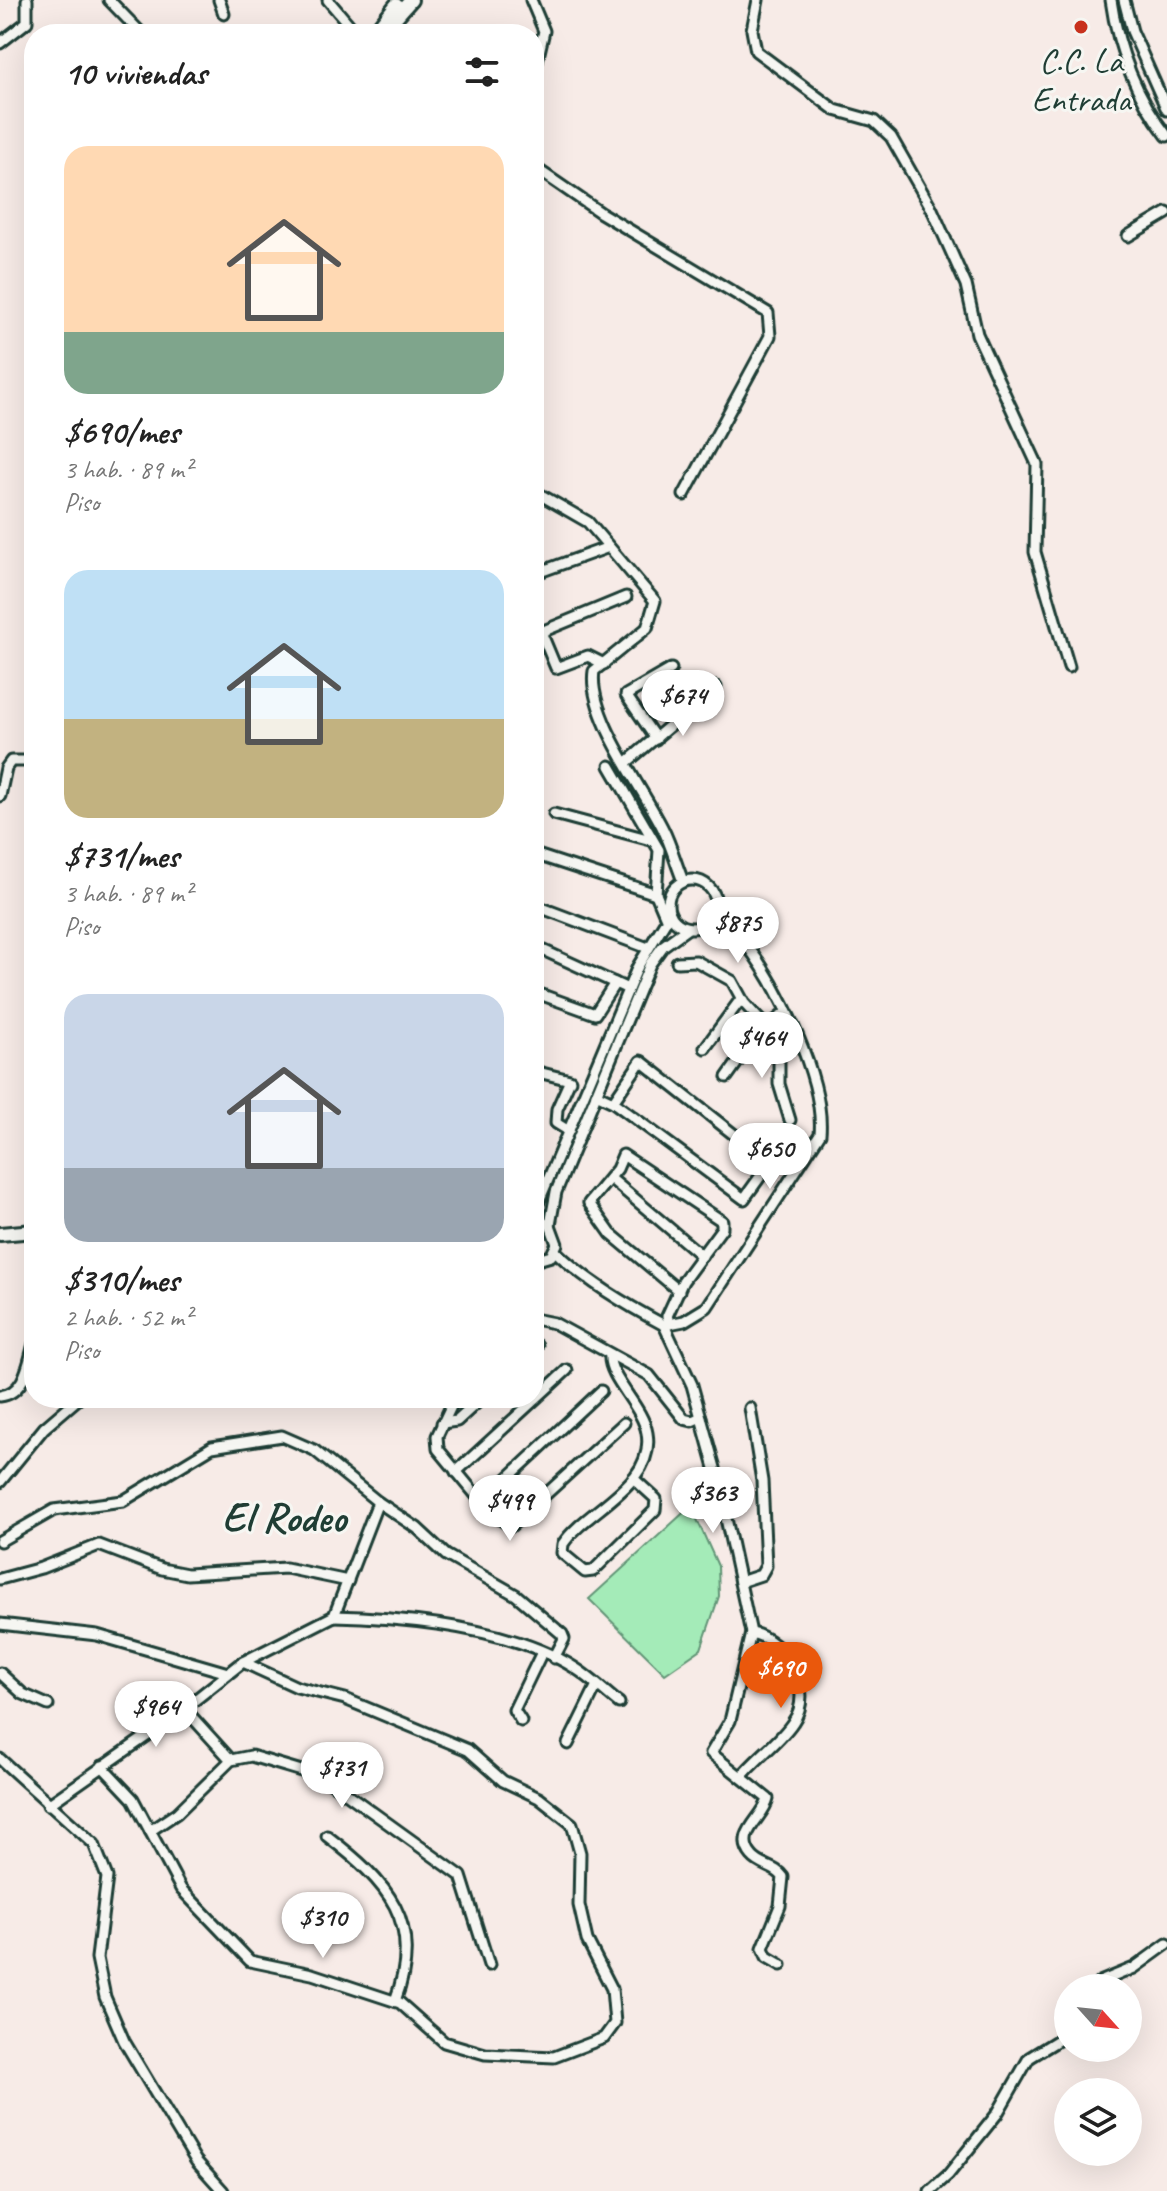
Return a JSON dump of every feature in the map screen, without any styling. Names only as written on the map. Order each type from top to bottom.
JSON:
[{"type":"main road","points":[[381,24],[401,0]]},
{"type":"main road","points":[[390,24],[411,0]]},
{"type":"main road","points":[[0,1234],[24,1232]]},
{"type":"street","points":[[24,24],[27,0]]},
{"type":"street","points":[[109,0],[132,24]]},
{"type":"street","points":[[219,0],[224,14]]},
{"type":"street","points":[[328,0],[348,24]]},
{"type":"street","points":[[531,0],[541,24]]},
{"type":"street","points":[[758,0],[752,30],[756,51],[835,110],[874,121],[891,137],[932,209],[966,285],[977,334],[1037,464],[1035,552],[1069,667]]},
{"type":"street","points":[[1111,0],[1119,41],[1140,99],[1167,136]]},
{"type":"street","points":[[1124,0],[1132,31],[1167,110]]},
{"type":"street","points":[[0,43],[24,24]]},
{"type":"street","points":[[1119,41],[1122,25],[1132,31]]},
{"type":"street","points":[[544,174],[601,213],[768,313],[770,336],[684,495]]},
{"type":"street","points":[[1128,236],[1167,213]]},
{"type":"street","points":[[544,497],[588,522],[655,601],[647,628],[594,671],[591,687],[665,831],[683,881]]},
{"type":"street","points":[[544,570],[609,547]]},
{"type":"street","points":[[544,631],[626,597]]},
{"type":"street","points":[[544,645],[556,668],[588,656],[604,664]]},
{"type":"street","points":[[656,739],[626,695],[671,669]]},
{"type":"street","points":[[627,762],[716,687]]},
{"type":"street","points":[[0,796],[6,768],[11,761],[24,761]]},
{"type":"street","points":[[610,766],[659,850],[656,894],[668,917],[688,928]]},
{"type":"street","points":[[554,814],[651,840]]},
{"type":"street","points":[[544,857],[656,894]]},
{"type":"street","points":[[544,1190],[628,989],[648,948],[668,917],[668,899],[683,881],[699,880],[707,884],[715,898],[714,914],[703,925],[688,928],[663,946],[650,964],[556,1192],[550,1225],[556,1237],[554,1250],[544,1259]]},
{"type":"street","points":[[544,909],[648,948]]},
{"type":"street","points":[[554,1250],[575,1270],[667,1324],[684,1321],[707,1307],[820,1134],[822,1113],[771,981],[744,941],[714,914]]},
{"type":"street","points":[[544,951],[628,989]]},
{"type":"street","points":[[677,962],[696,961],[732,981],[741,999],[766,1026],[779,1053],[779,1084],[790,1120]]},
{"type":"street","points":[[544,996],[595,1014],[615,983]]},
{"type":"street","points":[[705,1048],[741,999]]},
{"type":"street","points":[[727,1077],[766,1026],[785,1013]]},
{"type":"street","points":[[596,1094],[613,1102],[744,1199],[770,1163],[641,1061],[613,1102]]},
{"type":"street","points":[[544,1074],[570,1080],[557,1109],[556,1123],[569,1131]]},
{"type":"street","points":[[679,1291],[611,1234],[589,1203],[610,1178],[623,1155],[714,1212],[722,1221],[722,1228],[679,1291],[667,1316],[667,1324],[692,1385],[701,1417],[751,1633],[730,1721],[711,1750],[714,1756],[768,1799],[750,1827],[747,1843],[752,1856],[783,1877],[780,1906],[763,1948],[767,1957],[781,1965]]},
{"type":"street","points":[[610,1178],[702,1256]]},
{"type":"street","points":[[544,1223],[550,1225]]},
{"type":"street","points":[[544,1321],[554,1323],[656,1380],[684,1419],[692,1421],[701,1417]]},
{"type":"street","points":[[610,1356],[611,1367],[639,1408],[648,1437],[645,1455],[633,1478],[565,1541],[562,1553],[585,1572],[593,1571],[655,1510],[656,1499],[633,1478]]},
{"type":"street","points":[[544,1391],[567,1370]]},
{"type":"street","points":[[0,1396],[11,1394],[24,1374]]},
{"type":"street","points":[[482,1502],[601,1391]]},
{"type":"street","points":[[0,1482],[44,1428],[67,1408]]},
{"type":"street","points":[[450,1408],[436,1444],[482,1502],[503,1522],[517,1525],[624,1423]]},
{"type":"street","points":[[442,1423],[457,1421],[471,1408]]},
{"type":"street","points":[[456,1472],[526,1408]]},
{"type":"street","points":[[740,1582],[761,1575],[766,1566],[762,1481],[750,1408]]},
{"type":"street","points":[[0,1541],[54,1510],[123,1501],[212,1447],[272,1436],[294,1439],[314,1450],[378,1502],[417,1528],[450,1558],[516,1595],[562,1634],[564,1639],[554,1658]]},
{"type":"street","points":[[334,1616],[378,1502]]},
{"type":"street","points":[[0,1579],[41,1568],[99,1545],[162,1569],[187,1574],[286,1568],[348,1581]]},
{"type":"street","points":[[48,1805],[243,1662],[334,1616],[371,1617],[481,1633],[542,1652],[575,1668],[619,1703]]},
{"type":"street","points":[[0,1624],[97,1635],[228,1673]]},
{"type":"street","points":[[741,1777],[792,1724],[798,1704],[798,1682],[788,1658],[768,1639],[751,1633]]},
{"type":"street","points":[[521,1721],[514,1710],[542,1652]]},
{"type":"street","points":[[102,1766],[133,1799],[181,1889],[250,1961],[312,1974],[395,2001],[444,2042],[485,2054],[554,2057],[604,2038],[615,2023],[612,1989],[587,1940],[579,1905],[580,1853],[572,1824],[539,1798],[503,1781],[468,1750],[345,1699],[297,1687],[243,1662]]},
{"type":"street","points":[[0,1673],[23,1694],[48,1705]]},
{"type":"street","points":[[568,1744],[597,1685]]},
{"type":"street","points":[[183,1707],[231,1760]]},
{"type":"street","points":[[150,1831],[177,1813],[231,1760],[251,1756],[325,1778],[432,1852],[461,1876],[489,1965]]},
{"type":"street","points":[[0,1759],[94,1844],[107,1877],[97,1958],[105,1997],[124,2041],[196,2161],[223,2191]]},
{"type":"street","points":[[327,1836],[375,1875],[395,1902],[406,1964],[395,2001]]},
{"type":"street","points":[[1119,1974],[1134,1968],[1167,1944]]},
{"type":"street","points":[[930,2191],[948,2175],[997,2114],[1029,2058],[1054,2043]]},
{"type":"green space","points":[[691,1506],[718,1566],[719,1596],[701,1649],[665,1674],[589,1599]]},
{"type":"place","name":"C.C. La Entrada","points":[[1081,27]]},
{"type":"district","name":"El Rodeo","points":[[284,1517]]}]
